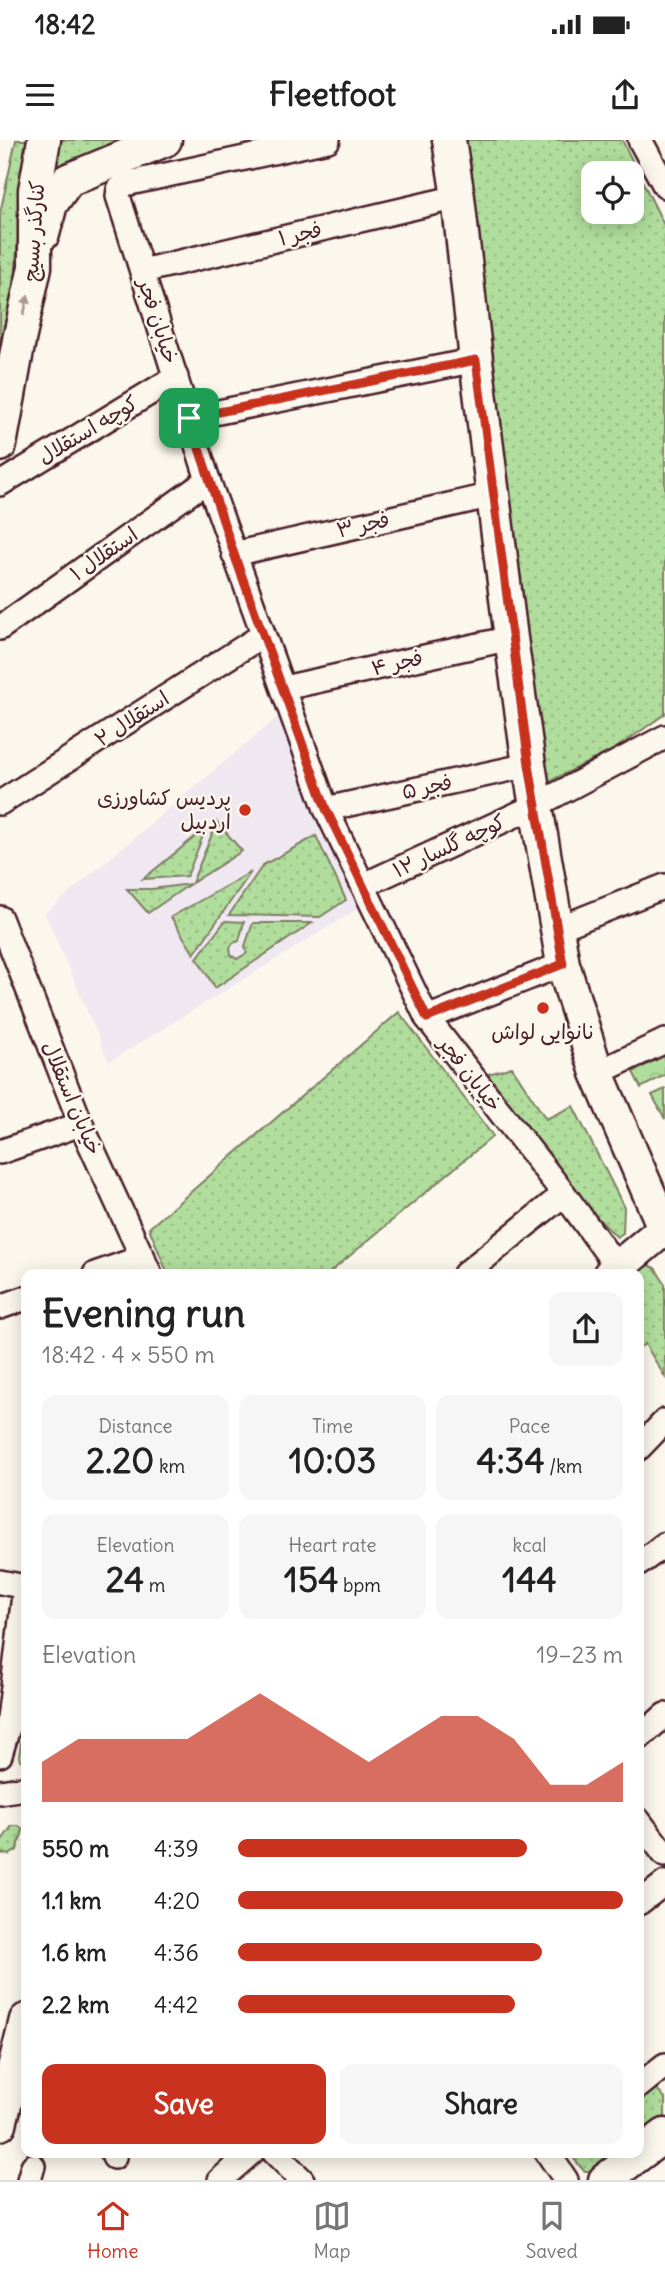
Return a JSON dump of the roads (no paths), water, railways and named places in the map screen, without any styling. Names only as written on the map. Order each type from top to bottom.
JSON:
[{"type":"street","name":"کنارگذر بسیج","points":[[0,445],[35,267],[35,190],[44,140]]},
{"type":"street","points":[[35,267],[51,204],[68,180],[166,140]]},
{"type":"street","name":"خیابان فجر","points":[[328,140],[125,184],[119,189],[118,196],[208,480],[326,809],[427,1018],[564,1194],[612,1269]]},
{"type":"street","points":[[449,140],[511,638],[535,806],[563,964],[597,1073],[665,1229],[615,1269]]},
{"type":"street","points":[[640,140],[665,184]]},
{"type":"street","name":"فجر ۱","points":[[142,271],[458,197]]},
{"type":"street","points":[[189,418],[476,360]]},
{"type":"street","name":"کوچه استقلال","points":[[0,484],[176,377]]},
{"type":"street","name":"استقلال ۱","points":[[0,628],[208,480]]},
{"type":"street","name":"فجر ۳","points":[[234,554],[493,495]]},
{"type":"street","name":"استقلال ۲","points":[[0,803],[263,635]]},
{"type":"street","name":"فجر ۴","points":[[284,688],[511,638]]},
{"type":"street","name":"کوچه گلسار ۱۲","points":[[364,885],[535,806],[665,737]]},
{"type":"street","name":"فجر ۵","points":[[326,809],[529,765]]},
{"type":"street","points":[[557,929],[665,886]]},
{"type":"street","name":"خیابان استقلال","points":[[0,918],[80,1124],[147,1266]]},
{"type":"street","points":[[427,1018],[563,964]]},
{"type":"street","points":[[597,1073],[665,1041]]},
{"type":"street","points":[[0,1152],[80,1124]]},
{"type":"street","points":[[471,1269],[564,1194]]},
{"type":"street","points":[[128,1269],[147,1266]]},
{"type":"street","points":[[0,1307],[21,1300]]},
{"type":"street","points":[[644,1443],[665,1421]]},
{"type":"street","points":[[644,1560],[665,1544]]},
{"type":"street","points":[[0,1582],[21,1586]]},
{"type":"street","points":[[0,1755],[21,1619]]},
{"type":"street","points":[[644,1734],[665,1715]]},
{"type":"street","points":[[0,1792],[21,1789]]},
{"type":"street","points":[[644,1828],[665,1855]]},
{"type":"street","points":[[644,1899],[665,1883]]},
{"type":"street","points":[[0,2124],[21,2040]]},
{"type":"street","points":[[644,2082],[665,2065]]},
{"type":"street","points":[[644,2151],[665,2135]]},
{"type":"street","points":[[220,2180],[245,2158]]},
{"type":"street","points":[[280,2158],[302,2180]]},
{"type":"street","points":[[553,2158],[566,2180]]},
{"type":"street","points":[[605,2180],[634,2158]]},
{"type":"place","name":"پردیس کشاورزی اردبیل","points":[[245,810]]},
{"type":"place","name":"نانوایی لواش","points":[[543,1008]]}]
